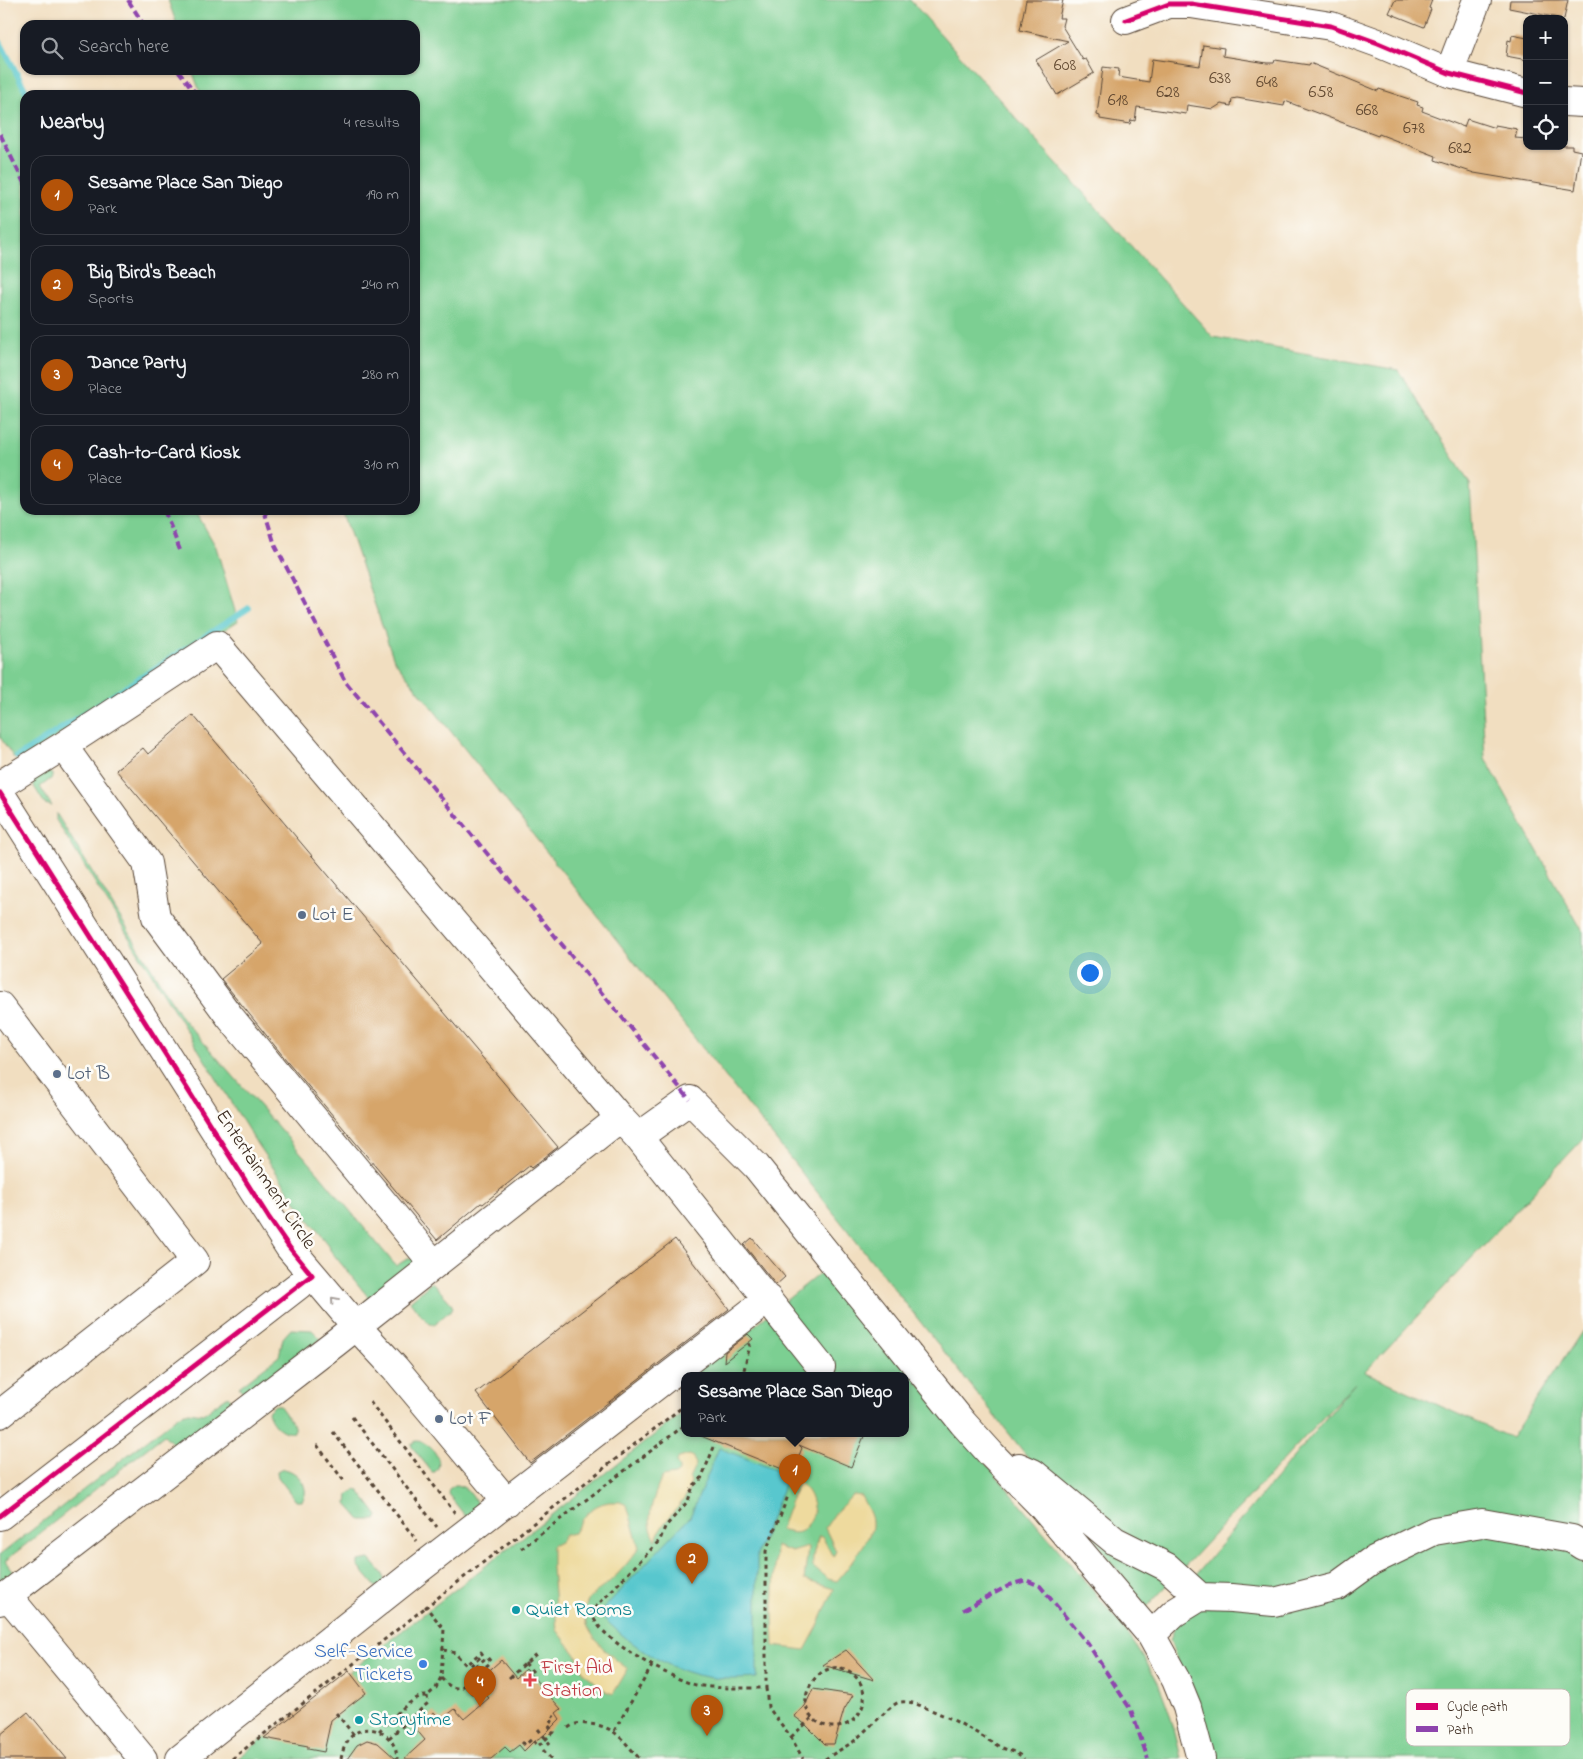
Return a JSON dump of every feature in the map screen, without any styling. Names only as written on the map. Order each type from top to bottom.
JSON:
[{"type":"street","points":[[1449,73],[1478,0]]},
{"type":"street","points":[[1126,20],[1168,4],[1252,7],[1331,26],[1378,43],[1449,73],[1523,92]]},
{"type":"street","points":[[1568,102],[1583,103]]},
{"type":"street","points":[[2,798],[63,746],[217,645],[629,1127],[821,1367]]},
{"type":"street","points":[[63,746],[147,863],[156,917],[230,1017],[434,1264]]},
{"type":"street","name":"Entertainment Circle","points":[[0,1516],[312,1275],[289,1247],[256,1197],[2,798]]},
{"type":"street","points":[[0,1006],[195,1261],[0,1414]]},
{"type":"street","points":[[143,1759],[2,1597],[328,1349],[434,1264],[629,1127],[690,1100],[756,1166],[963,1423],[1040,1504],[1151,1635],[1180,1689],[1187,1707],[1201,1759]]},
{"type":"street","points":[[312,1275],[395,1368],[507,1502]]},
{"type":"street","points":[[180,1759],[768,1299]]},
{"type":"street","points":[[992,1455],[1033,1473],[1115,1541],[1167,1567],[1200,1597]]},
{"type":"street","points":[[1151,1635],[1174,1613],[1200,1597],[1274,1602],[1337,1586],[1370,1562],[1434,1531],[1482,1523],[1572,1538],[1583,1546]]},
{"type":"path","points":[[370,1402],[457,1515]]},
{"type":"path","points":[[232,1759],[681,1408]]},
{"type":"path","points":[[352,1417],[438,1529]]},
{"type":"path","points":[[521,1549],[681,1428]]},
{"type":"path","points":[[333,1432],[419,1544]]},
{"type":"path","points":[[317,1445],[344,1481]]},
{"type":"path","points":[[714,1447],[701,1479],[693,1486],[688,1500],[665,1527],[660,1540],[592,1611],[592,1616],[605,1632],[621,1646],[668,1674],[696,1685],[766,1688]]},
{"type":"path","points":[[788,1496],[766,1551],[766,1688],[768,1707],[791,1737],[803,1759]]},
{"type":"path","points":[[379,1730],[411,1701],[422,1695],[427,1696],[436,1688],[441,1677],[444,1629],[426,1607]]},
{"type":"path","points":[[441,1677],[454,1688],[462,1687],[491,1662],[486,1657],[471,1670],[468,1668],[483,1655],[480,1652],[466,1665],[456,1653],[444,1650]]},
{"type":"path","points":[[509,1678],[536,1654]]},
{"type":"path","points":[[525,1663],[533,1672],[531,1674]]},
{"type":"path","points":[[614,1731],[652,1666]]},
{"type":"path","points":[[829,1668],[838,1668],[850,1672],[861,1683],[864,1702],[861,1711],[854,1720],[844,1726],[832,1728],[812,1718],[806,1709],[808,1690],[816,1676],[829,1668]]},
{"type":"path","points":[[465,1685],[477,1698]]},
{"type":"path","points":[[389,1738],[428,1703],[427,1696]]},
{"type":"path","points":[[825,1759],[853,1742],[891,1707],[902,1702],[916,1704],[948,1716],[1002,1748],[1016,1752],[1024,1759]]},
{"type":"path","points":[[336,1713],[354,1735]]},
{"type":"path","points":[[522,1742],[525,1745],[532,1739],[538,1746],[554,1732],[548,1725],[555,1718],[553,1716]]},
{"type":"path","points":[[791,1737],[812,1718]]},
{"type":"path","points":[[568,1728],[577,1723],[602,1725],[614,1731],[640,1759]]},
{"type":"path","points":[[341,1759],[346,1743],[360,1731],[369,1729],[379,1730],[389,1738],[397,1750],[396,1759]]},
{"type":"path","points":[[538,1729],[550,1744]]},
{"type":"path","points":[[543,1750],[551,1759]]},
{"type":"path","points":[[835,1754],[835,1759]]},
{"type":"green space","points":[[168,0],[910,0],[1213,337],[1398,370],[1470,484],[1485,758],[1583,932],[1583,1139],[1365,1372],[1511,1438],[1583,1330],[1583,1759],[1212,1759],[1170,1640],[1192,1579],[1355,1383],[1147,1607],[394,660],[344,515],[420,515],[420,90],[199,90],[194,75],[420,75],[420,20],[175,20]]},
{"type":"green space","points":[[0,42],[25,90],[20,90],[20,515],[198,515],[216,547],[238,621],[23,759],[14,758],[0,737]]},
{"type":"green space","points":[[45,771],[52,774],[52,778],[40,787],[52,806],[45,804],[30,780]]},
{"type":"green space","points":[[56,813],[182,1018],[316,1170],[396,1266],[407,1259],[414,1259],[415,1263],[366,1302],[369,1298],[330,1250],[329,1245],[306,1216],[257,1144],[56,820]]},
{"type":"green space","points":[[824,1270],[1120,1623],[1146,1661],[1159,1685],[1172,1722],[1181,1759],[237,1759],[681,1414],[681,1437],[909,1437],[909,1372],[695,1372],[727,1347],[730,1351],[741,1342],[739,1338]]},
{"type":"green space","points":[[432,1282],[451,1303],[453,1308],[435,1324],[430,1324],[410,1301]]},
{"type":"green space","points":[[291,1329],[312,1330],[321,1339],[246,1396],[239,1387],[279,1356],[283,1338]]},
{"type":"green space","points":[[228,1396],[235,1405],[177,1448],[164,1435],[5,1561],[14,1573],[0,1584],[0,1555],[179,1415],[188,1412],[203,1414]]},
{"type":"green space","points":[[275,1405],[279,1405],[294,1426],[294,1432],[285,1432],[274,1423],[268,1411]]},
{"type":"green space","points":[[416,1441],[426,1444],[434,1452],[439,1462],[435,1472],[432,1472],[412,1447],[411,1444]]},
{"type":"green space","points":[[283,1469],[288,1470],[302,1480],[305,1496],[302,1501],[296,1501],[278,1477],[277,1472]]},
{"type":"green space","points":[[459,1485],[469,1492],[478,1507],[466,1517],[448,1494],[449,1489]]},
{"type":"green space","points":[[355,1490],[359,1491],[378,1516],[376,1520],[361,1520],[347,1504],[348,1495]]},
{"type":"green space","points":[[370,1559],[383,1574],[385,1585],[376,1587],[358,1566],[358,1561]]},
{"type":"sand","points":[[692,1456],[696,1464],[689,1479],[691,1481],[689,1491],[665,1522],[656,1540],[650,1525],[650,1517],[656,1492],[662,1477],[675,1475],[679,1472],[676,1462],[679,1458]]},
{"type":"sand","points":[[798,1482],[810,1496],[814,1513],[804,1529],[797,1533],[780,1530]]},
{"type":"sand","points":[[853,1495],[861,1496],[868,1510],[872,1521],[871,1531],[858,1554],[837,1581],[828,1579],[813,1567],[815,1548],[819,1536],[823,1538],[833,1557],[836,1551],[825,1528],[836,1512]]},
{"type":"sand","points":[[609,1502],[620,1502],[627,1505],[639,1548],[617,1575],[590,1598],[585,1611],[586,1621],[596,1640],[612,1657],[628,1669],[613,1694],[605,1691],[586,1674],[581,1668],[577,1656],[557,1630],[552,1568],[552,1546],[560,1542],[565,1535],[574,1533],[584,1517],[592,1509]]},
{"type":"sand","points":[[776,1546],[792,1552],[808,1547],[804,1580],[834,1589],[805,1650],[774,1646],[773,1611]]},
{"type":"water","points":[[719,1448],[788,1475],[757,1554],[757,1678],[713,1678],[692,1673],[662,1662],[622,1635],[599,1613],[690,1517]]},
{"type":"building","points":[[1026,0],[1063,0],[1059,18],[1064,18],[1062,26],[1083,60],[1086,59],[1094,73],[1057,95],[1036,60],[1068,41],[1020,30]]},
{"type":"building","points":[[1395,0],[1432,0],[1429,8],[1431,9],[1424,27],[1389,13]]},
{"type":"building","points":[[1510,0],[1568,0],[1565,15],[1544,15],[1509,8]]},
{"type":"building","points":[[1512,35],[1523,37],[1523,59],[1506,56],[1508,40],[1511,41]]},
{"type":"building","points":[[1203,45],[1224,48],[1223,56],[1267,63],[1274,63],[1275,60],[1309,65],[1310,63],[1378,91],[1379,89],[1418,102],[1417,105],[1423,107],[1422,111],[1464,127],[1467,119],[1495,128],[1495,125],[1517,129],[1515,138],[1523,139],[1523,150],[1568,150],[1568,146],[1572,146],[1572,149],[1581,151],[1575,190],[1474,173],[1435,160],[1436,156],[1379,134],[1378,136],[1285,101],[1284,106],[1237,98],[1232,99],[1231,106],[1221,104],[1213,109],[1187,105],[1186,114],[1137,107],[1135,121],[1131,120],[1130,124],[1100,119],[1100,116],[1097,115],[1103,67],[1119,69],[1118,77],[1149,82],[1152,59],[1200,66]]},
{"type":"building","points":[[193,715],[558,1147],[531,1168],[529,1166],[437,1240],[221,979],[263,944],[116,770],[143,748],[148,754]]},
{"type":"building","points":[[752,1238],[785,1277],[776,1285],[744,1245]]},
{"type":"building","points":[[675,1239],[729,1309],[530,1463],[476,1393]]},
{"type":"building","points":[[748,1334],[753,1339],[724,1362],[725,1352]]},
{"type":"building","points":[[703,1437],[864,1437],[851,1467],[799,1445],[802,1448],[792,1473]]},
{"type":"building","points":[[846,1650],[848,1652],[874,1680],[823,1665]]},
{"type":"building","points":[[501,1660],[516,1678],[526,1669],[561,1709],[556,1713],[560,1719],[524,1751],[519,1745],[510,1752],[505,1747],[491,1759],[404,1759],[425,1740],[415,1728],[434,1712],[441,1720],[455,1709],[464,1719],[489,1698],[475,1683]]},
{"type":"building","points":[[349,1671],[366,1693],[331,1720],[324,1752],[308,1749],[308,1746],[264,1738]]},
{"type":"building","points":[[813,1689],[853,1695],[844,1710],[834,1744],[825,1744],[794,1716],[805,1706]]},
{"type":"building","points":[[28,1712],[67,1759],[0,1759],[0,1735]]},
{"type":"building","points":[[367,1740],[378,1743],[396,1759],[347,1759],[357,1745]]},
{"type":"waterway","points":[[0,42],[25,90]]},
{"type":"waterway","points":[[17,757],[249,608]]},
{"type":"marked path","points":[[128,0],[141,20]]},
{"type":"marked path","points":[[182,75],[193,90]]},
{"type":"marked path","points":[[0,134],[20,175]]},
{"type":"marked path","points":[[166,515],[180,550]]},
{"type":"marked path","points":[[266,515],[275,545],[345,681],[690,1100]]},
{"type":"marked path","points":[[963,1610],[1010,1585],[1026,1580],[1040,1586],[1088,1644],[1131,1710],[1148,1759]]},
{"type":"cycle path","points":[[1126,20],[1169,4],[1191,4],[1331,26],[1378,43],[1449,73],[1523,92]]},
{"type":"cycle path","points":[[0,793],[269,1218],[312,1275],[0,1516]]},
{"type":"place","name":"Lot E","points":[[302,915]]},
{"type":"place","name":"Lot B","points":[[57,1074]]},
{"type":"place","name":"Lot F","points":[[439,1419]]},
{"type":"place","name":"Sesame Place San Diego","points":[[795,1495]]},
{"type":"place","name":"Big Bird's Beach","points":[[692,1584]]},
{"type":"place","name":"Quiet Rooms","points":[[516,1610]]},
{"type":"place","name":"Self-Service Tickets","points":[[423,1664]]},
{"type":"place","name":"First Aid Station","points":[[530,1680]]},
{"type":"place","name":"Cash-to-Card Kiosk","points":[[480,1707]]},
{"type":"place","name":"Storytime","points":[[359,1720]]},
{"type":"place","name":"Dance Party","points":[[707,1736]]}]
